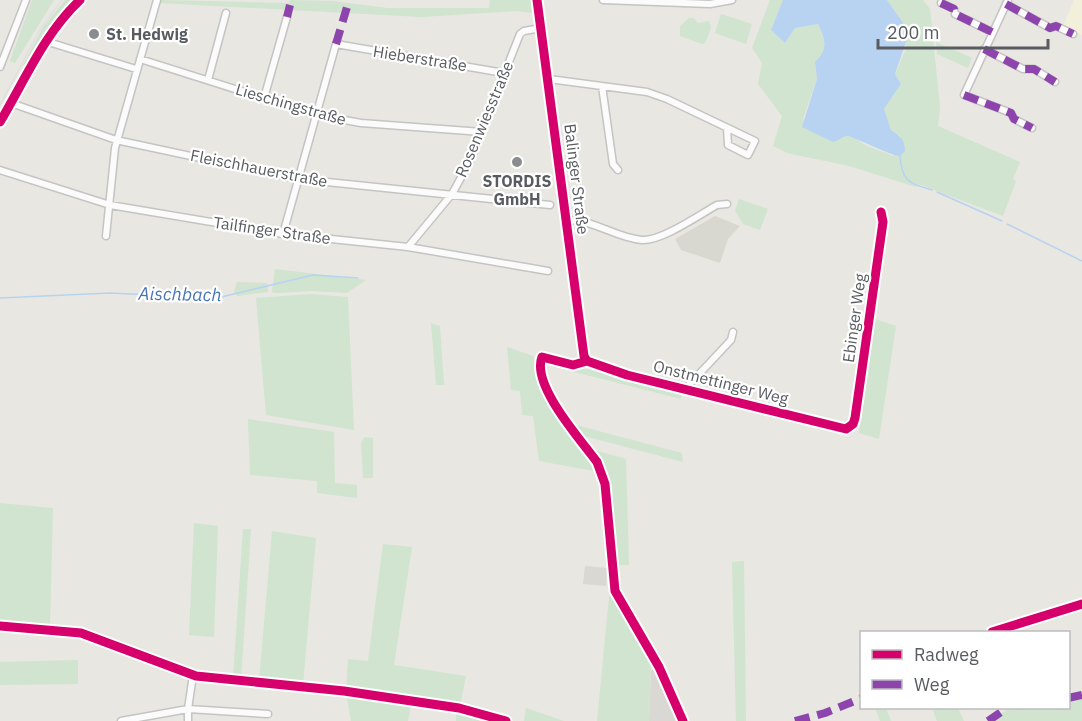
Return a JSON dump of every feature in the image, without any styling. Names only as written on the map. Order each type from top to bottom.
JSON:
[{"type":"street","points":[[0,67],[26,0]]},
{"type":"street","points":[[0,122],[45,41],[61,18],[80,0]]},
{"type":"street","points":[[106,236],[116,140],[157,0]]},
{"type":"street","name":"Balinger Straße","points":[[537,0],[584,356],[587,361]]},
{"type":"street","points":[[603,0],[710,4],[732,0]]},
{"type":"street","points":[[1032,128],[1014,119],[1011,113],[964,95],[984,49],[1007,2],[1050,28],[1056,26],[1073,34]]},
{"type":"street","points":[[941,3],[992,32]]},
{"type":"street","points":[[208,80],[226,13]]},
{"type":"street","points":[[264,98],[287,17]]},
{"type":"street","name":"Rosenwiesstraße","points":[[408,247],[452,195],[470,163],[520,34],[541,28]]},
{"type":"street","points":[[45,41],[136,69]]},
{"type":"street","name":"Hieberstraße","points":[[317,115],[336,44],[504,73]]},
{"type":"street","points":[[984,49],[1023,69],[1034,69],[1055,82]]},
{"type":"street","name":"Lieschingstraße","points":[[140,59],[317,115],[361,123],[482,132]]},
{"type":"street","points":[[549,79],[657,96],[727,128],[755,141],[748,155],[728,145],[727,128]]},
{"type":"street","points":[[602,86],[613,164],[618,170]]},
{"type":"street","name":"Fleischhauerstraße","points":[[11,103],[116,140],[298,178],[550,205]]},
{"type":"street","points":[[283,234],[317,115]]},
{"type":"street","name":"Tailfinger Straße","points":[[0,170],[110,205],[283,234],[408,247],[548,271]]},
{"type":"street","points":[[567,220],[579,220],[644,240],[660,236],[717,205],[727,204]]},
{"type":"street","name":"Ebinger Weg","points":[[849,427],[855,418],[883,222],[881,212]]},
{"type":"street","name":"Onstmettinger Weg","points":[[685,389],[731,340],[733,332]]},
{"type":"street","name":"Onstmettinger Weg","points":[[587,361],[596,366],[685,389],[846,429],[849,427]]},
{"type":"street","points":[[188,721],[193,675]]},
{"type":"street","points":[[120,721],[188,709],[268,714]]},
{"type":"shaded area","points":[[1074,0],[1082,0],[1082,35],[1063,26]]},
{"type":"shaded area","points":[[715,216],[740,226],[728,239],[720,263],[681,250],[675,239]]},
{"type":"shaded area","points":[[585,566],[607,568],[606,586],[583,584]]},
{"type":"shaded area","points":[[651,670],[657,670],[680,721],[649,721]]},
{"type":"green space","points":[[32,0],[54,0],[15,63],[10,61]]},
{"type":"green space","points":[[65,0],[75,0],[55,19],[26,70],[23,65],[43,27]]},
{"type":"green space","points":[[160,0],[289,3],[290,0],[333,1],[387,8],[489,8],[490,0],[531,0],[532,13],[518,11],[421,17],[160,3]]},
{"type":"green space","points":[[770,0],[783,0],[771,30],[785,43],[795,28],[818,24],[823,39],[824,48],[815,62],[817,79],[803,119],[833,142],[846,136],[854,137],[865,145],[893,156],[900,136],[891,130],[884,109],[901,84],[895,74],[906,49],[904,24],[887,0],[923,0],[930,9],[940,107],[938,126],[1020,162],[1013,179],[1016,181],[1003,216],[918,184],[916,187],[849,166],[787,153],[773,146],[782,116],[758,84],[762,63],[752,48]]},
{"type":"green space","points":[[721,14],[752,24],[746,44],[715,33]]},
{"type":"green space","points":[[689,18],[694,18],[698,23],[709,21],[711,28],[705,43],[680,36],[680,26]]},
{"type":"green space","points":[[936,42],[972,58],[968,68],[937,54]]},
{"type":"green space","points":[[739,199],[768,209],[760,230],[743,224],[735,211]]},
{"type":"green space","points":[[275,269],[366,280],[347,293],[312,291],[276,293],[272,292]]},
{"type":"green space","points":[[237,282],[267,283],[268,292],[237,296],[234,292]]},
{"type":"green space","points":[[311,294],[348,297],[354,430],[266,415],[256,298]]},
{"type":"green space","points":[[875,319],[896,326],[879,439],[859,433]]},
{"type":"green space","points":[[431,323],[440,326],[444,385],[436,385]]},
{"type":"green space","points":[[507,347],[533,356],[547,397],[593,462],[596,468],[594,471],[539,461],[533,416],[522,415],[520,391],[511,390]]},
{"type":"green space","points":[[549,360],[681,391],[681,399],[543,364]]},
{"type":"green space","points":[[248,419],[334,432],[335,483],[357,485],[357,498],[317,493],[317,481],[250,475]]},
{"type":"green space","points":[[572,424],[682,453],[683,462],[580,435]]},
{"type":"green space","points":[[365,437],[373,438],[373,478],[363,478],[361,442]]},
{"type":"green space","points":[[591,449],[626,459],[629,565],[616,565],[613,562],[608,489]]},
{"type":"green space","points":[[0,503],[53,508],[50,626],[0,623]]},
{"type":"green space","points":[[194,523],[218,526],[214,637],[189,635]]},
{"type":"green space","points":[[243,529],[251,529],[241,679],[233,678]]},
{"type":"green space","points":[[272,531],[316,538],[303,684],[259,681]]},
{"type":"green space","points":[[383,544],[412,547],[394,665],[466,676],[460,706],[412,699],[408,721],[351,721],[346,692],[348,659],[368,661]]},
{"type":"green space","points":[[744,561],[746,721],[736,721],[732,562]]},
{"type":"green space","points":[[610,587],[651,658],[649,721],[597,721]]},
{"type":"green space","points":[[78,660],[78,684],[0,685],[0,662]]},
{"type":"green space","points":[[1082,696],[1082,721],[991,721],[1008,709],[1070,709],[1070,699]]},
{"type":"green space","points":[[526,708],[564,721],[524,721]]},
{"type":"green space","points":[[456,709],[500,721],[456,721]]},
{"type":"green space","points":[[875,709],[886,709],[891,721],[880,721]]},
{"type":"green space","points":[[932,709],[958,709],[964,721],[937,721]]},
{"type":"water","points":[[783,0],[887,0],[904,24],[907,39],[895,74],[901,84],[884,109],[891,130],[903,141],[905,151],[900,156],[846,136],[833,142],[802,127],[817,79],[815,62],[824,48],[824,39],[818,24],[795,28],[785,43],[771,30]]},
{"type":"waterway","points":[[900,156],[901,165],[908,180],[932,190]]},
{"type":"waterway","points":[[937,192],[1002,221]]},
{"type":"waterway","points":[[1007,224],[1082,261]]},
{"type":"waterway","name":"Aischbach","points":[[0,298],[110,293],[217,298],[313,275],[358,278]]},
{"type":"tram line","points":[[0,105],[41,28],[62,0]]},
{"type":"marked path","points":[[941,3],[954,9],[955,14],[992,32]]},
{"type":"marked path","points":[[1006,4],[1050,28],[1056,26],[1073,34]]},
{"type":"marked path","points":[[287,17],[290,5]]},
{"type":"marked path","points":[[336,44],[347,7]]},
{"type":"marked path","points":[[984,49],[1023,69],[1034,69],[1055,82]]},
{"type":"marked path","points":[[964,95],[1011,113],[1014,119],[1032,128]]},
{"type":"marked path","points":[[1070,698],[1082,695]]},
{"type":"marked path","points":[[795,721],[825,713],[860,699]]},
{"type":"marked path","points":[[988,721],[1006,709]]},
{"type":"cycle path","points":[[0,122],[45,42],[80,0]]},
{"type":"cycle path","points":[[537,0],[584,356],[587,361]]},
{"type":"cycle path","points":[[587,361],[627,375],[846,429],[853,424],[855,418],[883,222],[881,212]]},
{"type":"cycle path","points":[[587,361],[573,365],[542,357],[541,369],[544,382],[559,412],[597,462],[605,484],[615,591],[659,667],[683,721]]},
{"type":"cycle path","points":[[995,631],[1082,604]]},
{"type":"cycle path","points":[[0,626],[81,633],[196,676],[344,691],[459,708],[506,721]]},
{"type":"place","name":"St. Hedwig","points":[[94,34]]},
{"type":"place","name":"STORDIS GmbH","points":[[517,162]]}]
